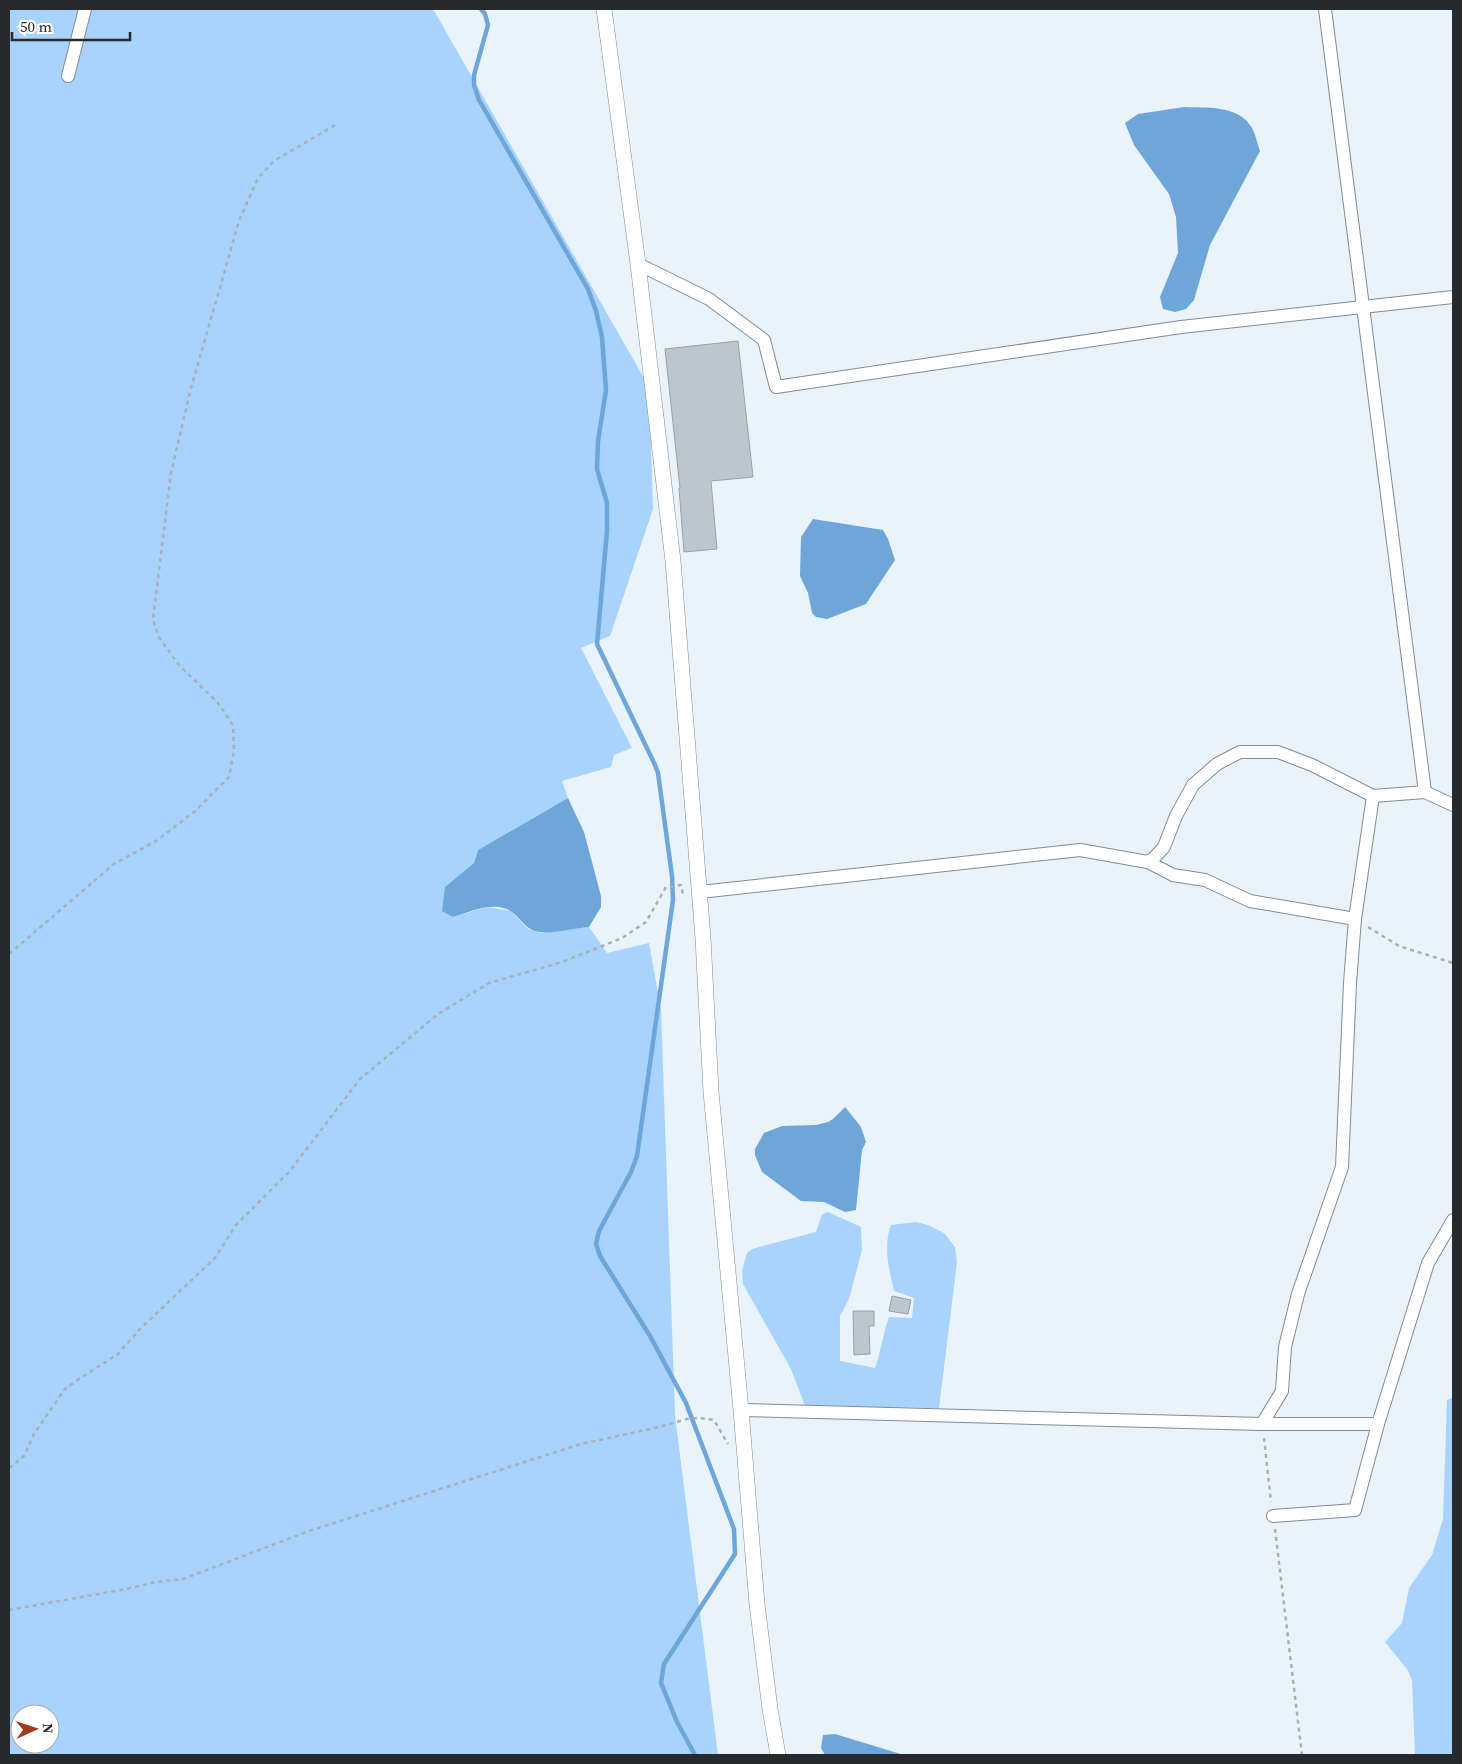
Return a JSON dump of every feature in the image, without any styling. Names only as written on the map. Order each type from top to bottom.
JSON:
[{"type":"street","points":[[68,76],[85,9]]},
{"type":"street","points":[[604,9],[638,264],[673,561],[700,892],[711,1092],[757,1604],[770,1709],[778,1755]]},
{"type":"street","points":[[1326,9],[1425,792]]},
{"type":"street","points":[[638,264],[709,299],[764,340],[776,387],[1181,326],[1364,308],[1453,297]]},
{"type":"street","points":[[1148,862],[1164,847],[1176,816],[1193,785],[1217,764],[1240,752],[1278,752],[1312,765],[1373,796],[1425,792],[1453,805]]},
{"type":"street","points":[[1262,1424],[1282,1391],[1285,1347],[1298,1294],[1342,1167],[1350,984],[1355,919],[1373,796]]},
{"type":"street","points":[[700,892],[1080,850],[1148,862],[1173,875],[1204,880],[1250,901],[1355,919]]},
{"type":"street","points":[[1273,1516],[1356,1510],[1378,1424],[1428,1263],[1453,1220]]},
{"type":"street","points":[[741,1410],[1262,1424],[1378,1424]]},
{"type":"path","points":[[9,954],[114,864],[156,842],[194,812],[228,777],[234,751],[233,726],[218,703],[178,664],[158,636],[153,619],[171,473],[190,392],[239,221],[258,178],[274,161],[337,124]]},
{"type":"path","points":[[9,1468],[24,1456],[34,1434],[64,1390],[118,1354],[141,1328],[215,1258],[236,1225],[288,1172],[360,1080],[438,1014],[490,983],[562,962],[622,938],[646,922],[666,887],[681,885]]},
{"type":"path","points":[[1355,919],[1399,946],[1453,963]]},
{"type":"path","points":[[9,1610],[156,1582],[182,1579],[309,1531],[572,1447],[687,1419],[714,1420],[734,1454],[744,1455]]},
{"type":"path","points":[[1262,1424],[1302,1755]]},
{"type":"shaded area","points":[[9,9],[433,9],[649,387],[653,509],[610,636],[581,648],[632,748],[614,755],[611,767],[562,781],[568,798],[478,850],[474,863],[446,887],[453,917],[487,907],[511,911],[528,929],[541,933],[589,927],[607,953],[649,943],[661,1010],[675,1416],[718,1755],[9,1755]]},
{"type":"shaded area","points":[[1184,107],[1220,109],[1237,114],[1252,128],[1260,151],[1210,245],[1194,300],[1186,309],[1175,312],[1163,309],[1160,297],[1178,253],[1176,217],[1169,194],[1134,145],[1125,123],[1138,114]]},
{"type":"shaded area","points":[[813,519],[883,530],[895,560],[866,604],[827,619],[816,617],[812,613],[808,593],[800,576],[801,537]]},
{"type":"shaded area","points":[[568,798],[584,832],[601,896],[601,907],[589,927],[557,932],[539,932],[527,927],[512,912],[498,907],[482,908],[453,917],[442,911],[445,887],[474,863],[478,850]]},
{"type":"shaded area","points":[[845,1107],[861,1127],[866,1142],[862,1150],[856,1210],[845,1212],[824,1202],[801,1201],[762,1172],[755,1155],[755,1149],[764,1133],[782,1126],[816,1125],[828,1122]]},
{"type":"shaded area","points":[[828,1212],[861,1227],[862,1250],[849,1299],[840,1316],[840,1361],[875,1368],[889,1317],[912,1318],[914,1298],[894,1291],[892,1283],[887,1250],[891,1225],[916,1222],[928,1225],[944,1233],[955,1247],[957,1262],[939,1408],[805,1406],[791,1369],[743,1284],[742,1271],[747,1253],[752,1249],[816,1232],[822,1214]]},
{"type":"shaded area","points":[[1453,1398],[1453,1755],[1415,1755],[1412,1680],[1407,1669],[1385,1642],[1402,1623],[1409,1588],[1432,1555],[1443,1519],[1447,1400]]},
{"type":"shaded area","points":[[835,1734],[904,1755],[825,1755],[821,1748],[823,1735]]},
{"type":"building","points":[[738,341],[753,477],[711,481],[717,549],[684,552],[680,488],[665,349]]},
{"type":"building","points":[[892,1296],[911,1300],[908,1314],[889,1311]]},
{"type":"building","points":[[853,1311],[874,1311],[874,1326],[869,1326],[870,1354],[854,1355]]},
{"type":"waterway","points":[[481,9],[485,14],[488,25],[474,75],[474,85],[479,100],[588,289],[596,311],[602,337],[606,390],[598,441],[597,469],[607,503],[607,531],[597,644],[658,773],[672,876],[673,900],[637,1156],[631,1172],[599,1231],[596,1244],[600,1256],[650,1336],[686,1403],[734,1529],[735,1554],[664,1664],[661,1683],[677,1722],[695,1755]]}]
